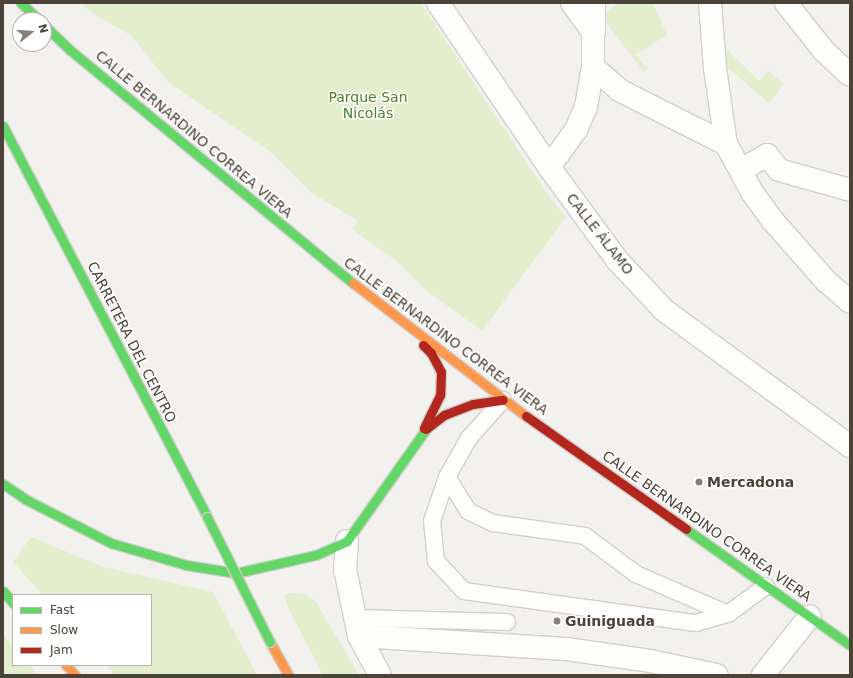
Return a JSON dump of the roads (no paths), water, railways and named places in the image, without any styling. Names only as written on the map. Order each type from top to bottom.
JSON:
[{"type":"street","points":[[21,3],[31,12]]},
{"type":"street","name":"CALLE ÁLAMO","points":[[438,3],[549,167],[617,260],[664,310],[850,446]]},
{"type":"street","points":[[572,3],[594,33]]},
{"type":"street","points":[[549,167],[576,130],[586,107],[593,67],[594,3]]},
{"type":"street","points":[[710,3],[715,68],[726,144],[752,192],[773,220],[826,280],[850,302]]},
{"type":"street","points":[[786,3],[824,51],[850,75]]},
{"type":"street","name":"CALLE BERNARDINO CORREA VIERA","points":[[52,32],[76,55],[400,321],[503,400],[850,645]]},
{"type":"street","points":[[593,67],[619,90],[726,144]]},
{"type":"street","name":"CARRETERA DEL CENTRO","points":[[3,126],[288,675]]},
{"type":"street","points":[[741,170],[767,155],[779,170],[850,190]]},
{"type":"street","points":[[380,675],[357,627],[345,569],[347,541],[422,432],[440,395],[440,372],[431,353],[400,321]]},
{"type":"street","points":[[422,432],[444,415],[473,404],[503,400]]},
{"type":"street","points":[[3,484],[25,499],[111,543],[186,565],[236,573],[316,555],[347,541]]},
{"type":"street","points":[[3,591],[12,602]]},
{"type":"street","points":[[763,675],[810,616]]},
{"type":"street","points":[[357,627],[566,649],[650,661],[717,675]]},
{"type":"street","points":[[67,666],[75,675]]},
{"type":"lane","points":[[503,400],[469,438],[447,477],[432,521],[436,561],[464,591],[696,623],[728,614],[766,586]]},
{"type":"lane","points":[[447,477],[468,511],[493,523],[585,536],[636,574],[728,614]]},
{"type":"lane","points":[[357,627],[507,622]]},
{"type":"place","name":"Mercadona","points":[[699,482]]},
{"type":"place","name":"Guiniguada","points":[[557,621]]},
{"type":"park label","name":"Parque San Nicolás","points":[[368,106]]}]
